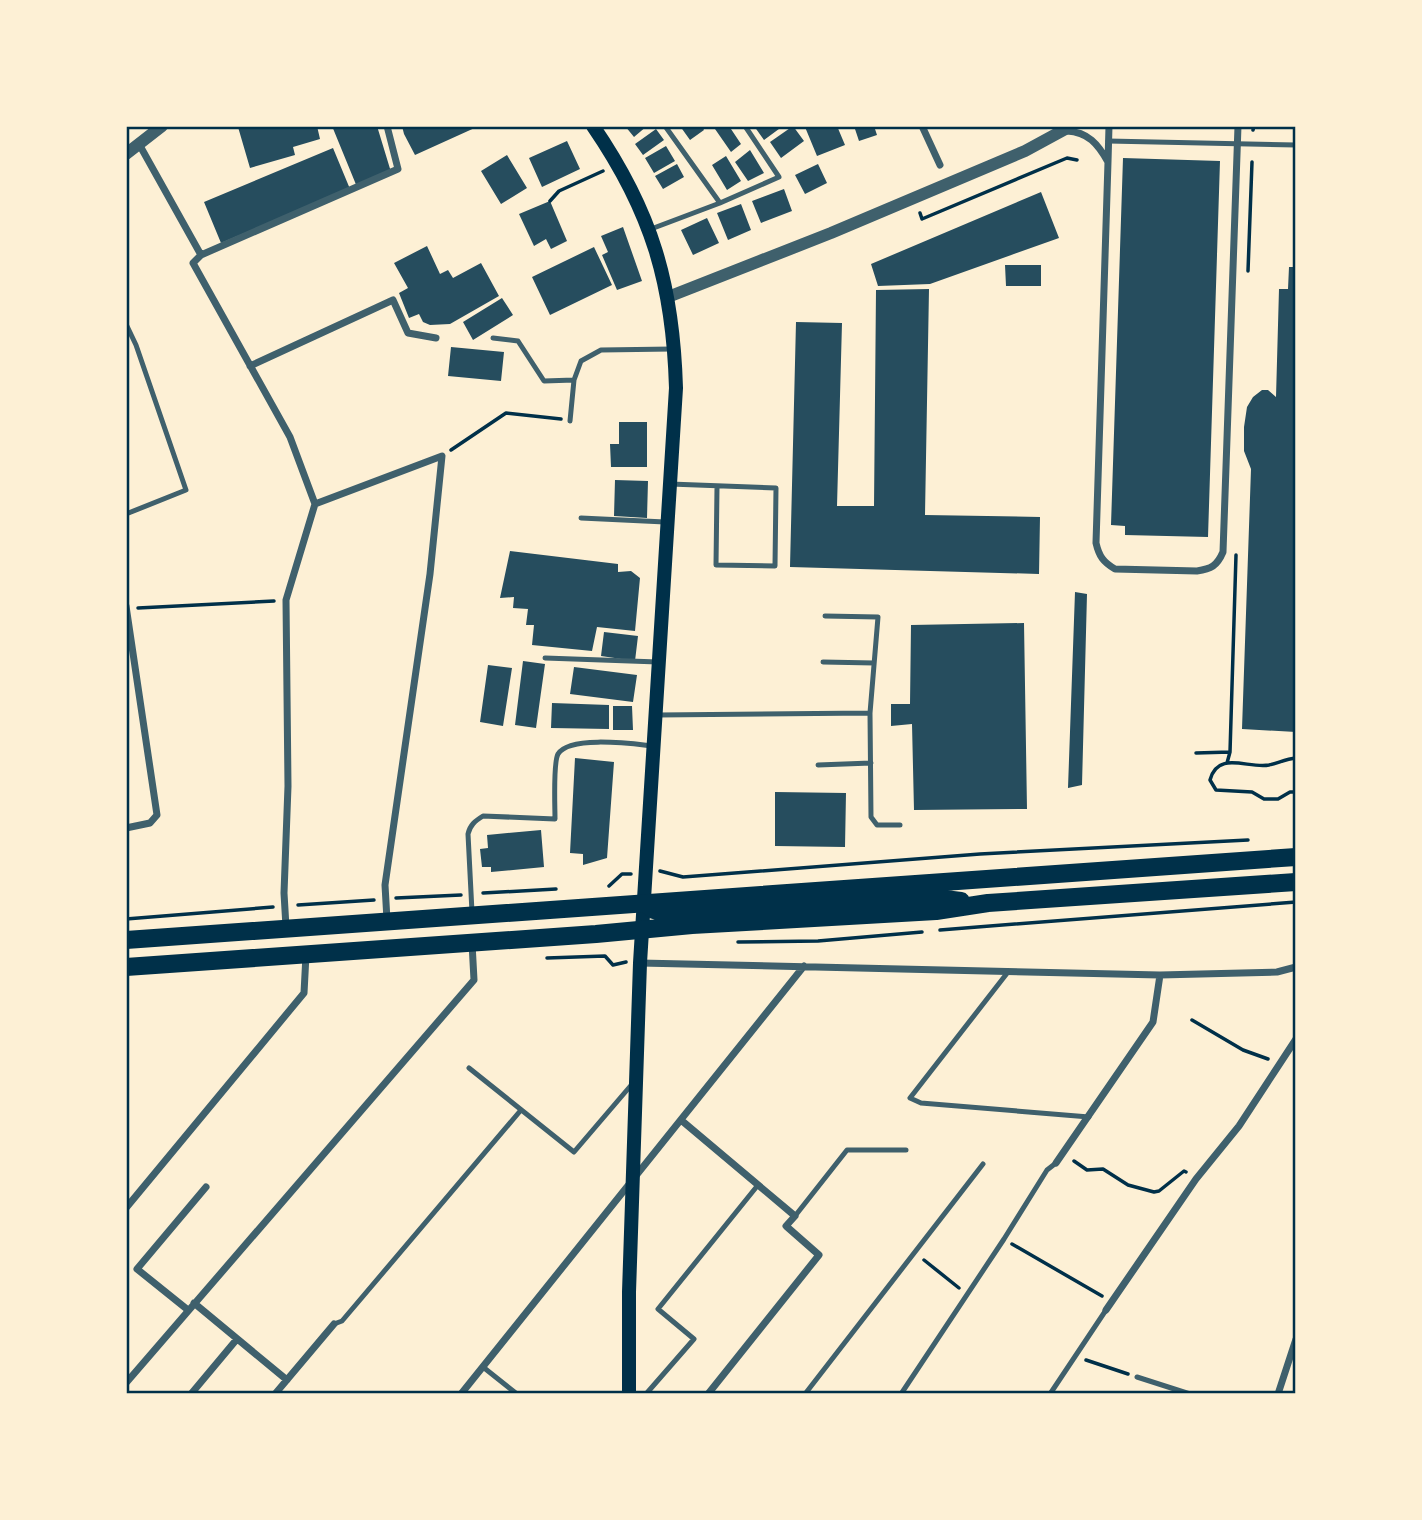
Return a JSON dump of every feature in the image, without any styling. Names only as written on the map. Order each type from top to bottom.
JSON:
[{"type":"main road","points":[[593,126],[619,164],[650,230],[668,297],[675,349],[676,388],[641,930],[634,1082],[629,1394]]},
{"type":"main road","points":[[126,940],[1296,857]]},
{"type":"main road","points":[[126,967],[936,911],[988,903],[1296,882]]},
{"type":"main road","points":[[643,902],[654,911],[666,913],[904,898],[988,903]]},
{"type":"street","points":[[126,154],[162,126]]},
{"type":"street","points":[[286,928],[286,600],[314,504],[290,437],[193,263],[201,256],[398,170],[387,126]]},
{"type":"street","points":[[922,126],[940,165]]},
{"type":"street","points":[[1109,126],[1096,543],[1098,554],[1106,564],[1115,569],[1197,571],[1218,564],[1223,552],[1238,126]]},
{"type":"street","points":[[668,297],[831,233],[1025,151],[1068,128],[1091,138],[1108,162]]},
{"type":"street","points":[[139,144],[201,256]]},
{"type":"street","points":[[250,366],[393,300],[408,333],[436,338]]},
{"type":"street","points":[[314,504],[442,456],[430,574],[385,885],[387,921]]},
{"type":"street","points":[[126,607],[130,652],[158,815],[150,823],[126,828]]},
{"type":"street","points":[[126,1383],[474,981],[472,943]]},
{"type":"street","points":[[126,1208],[304,993],[306,955]]},
{"type":"street","points":[[640,963],[1160,975],[1277,972],[1296,967]]},
{"type":"street","points":[[461,1394],[804,966]]},
{"type":"street","points":[[1056,1163],[1153,1022],[1160,975]]},
{"type":"street","points":[[1106,1310],[1196,1179],[1238,1126],[1296,1039]]},
{"type":"street","points":[[681,1120],[795,1216],[786,1226],[819,1255],[708,1394]]},
{"type":"street","points":[[206,1187],[137,1269],[237,1339],[287,1380]]},
{"type":"street","points":[[275,1394],[334,1324]]},
{"type":"street","points":[[191,1394],[237,1339]]},
{"type":"street","points":[[1278,1394],[1296,1339]]},
{"type":"lane","points":[[665,126],[720,203]]},
{"type":"lane","points":[[650,230],[779,177],[745,126]]},
{"type":"lane","points":[[1108,141],[1296,145]]},
{"type":"lane","points":[[126,324],[136,345],[186,490],[126,514]]},
{"type":"lane","points":[[493,338],[518,341],[544,381],[574,380]]},
{"type":"lane","points":[[570,421],[574,380],[581,361],[601,350],[675,349]]},
{"type":"lane","points":[[670,484],[776,488],[775,566],[716,565],[717,487]]},
{"type":"lane","points":[[581,518],[668,522]]},
{"type":"lane","points":[[825,616],[878,617],[870,713],[871,817],[877,825],[900,825]]},
{"type":"lane","points":[[545,658],[659,662]]},
{"type":"lane","points":[[823,662],[874,663]]},
{"type":"lane","points":[[655,715],[870,713]]},
{"type":"lane","points":[[472,915],[468,834],[475,820],[482,816],[555,819],[556,759],[561,750],[571,745],[611,742],[653,746]]},
{"type":"lane","points":[[818,765],[871,763]]},
{"type":"lane","points":[[1008,972],[910,1098],[921,1103],[1088,1117]]},
{"type":"lane","points":[[469,1068],[575,1152],[634,1082]]},
{"type":"lane","points":[[334,1324],[342,1321],[521,1110]]},
{"type":"lane","points":[[795,1216],[847,1150],[906,1150]]},
{"type":"lane","points":[[901,1394],[1047,1170],[1056,1163]]},
{"type":"lane","points":[[805,1394],[983,1164]]},
{"type":"lane","points":[[646,1394],[694,1339],[658,1309],[758,1185]]},
{"type":"lane","points":[[1050,1394],[1106,1310]]},
{"type":"lane","points":[[483,1367],[517,1394]]},
{"type":"lane","points":[[1137,1377],[1190,1394]]},
{"type":"path","points":[[920,213],[922,219],[1067,158],[1077,160]]},
{"type":"path","points":[[550,201],[559,191],[603,171]]},
{"type":"path","points":[[442,456],[506,413],[570,421]]},
{"type":"path","points":[[126,607],[286,600]]},
{"type":"path","points":[[1196,752],[1230,752],[1227,762]]},
{"type":"path","points":[[1296,758],[1257,766],[1227,762],[1217,766],[1210,780],[1216,790],[1226,793],[1236,790],[1252,792],[1264,799],[1278,799],[1290,792],[1296,792]]},
{"type":"path","points":[[664,871],[683,877],[980,854],[1255,840]]},
{"type":"path","points":[[735,943],[818,941],[1296,902]]},
{"type":"path","points":[[1192,1020],[1243,1050],[1280,1063]]},
{"type":"path","points":[[1064,1153],[1087,1170],[1103,1169],[1128,1185],[1148,1191],[1159,1191],[1184,1171],[1196,1179]]},
{"type":"path","points":[[1004,1239],[1111,1301]]},
{"type":"path","points":[[914,1252],[968,1295]]},
{"type":"path","points":[[1075,1357],[1137,1377]]},
{"type":"building","points":[[317,126],[320,139],[293,147],[295,155],[250,168],[238,127]]},
{"type":"building","points":[[332,126],[377,126],[391,172],[357,187]]},
{"type":"building","points":[[402,126],[479,126],[415,155]]},
{"type":"building","points":[[625,126],[647,126],[634,137]]},
{"type":"building","points":[[680,126],[702,126],[704,130],[690,140]]},
{"type":"building","points":[[729,126],[741,144],[731,152],[715,129]]},
{"type":"building","points":[[754,126],[783,126],[764,140]]},
{"type":"building","points":[[793,126],[804,141],[781,158],[770,142]]},
{"type":"building","points":[[837,126],[845,145],[817,156],[805,127]]},
{"type":"building","points":[[854,126],[874,126],[877,135],[859,141]]},
{"type":"building","points":[[656,129],[664,140],[643,155],[635,144]]},
{"type":"building","points":[[567,141],[580,169],[542,187],[529,158]]},
{"type":"building","points":[[666,146],[675,161],[654,173],[645,158]]},
{"type":"building","points":[[333,148],[350,189],[221,243],[204,202]]},
{"type":"building","points":[[750,150],[764,173],[748,181],[735,162]]},
{"type":"building","points":[[507,155],[527,188],[501,204],[481,171]]},
{"type":"building","points":[[726,156],[741,181],[727,190],[712,165]]},
{"type":"building","points":[[1123,158],[1220,161],[1208,537],[1125,535],[1125,526],[1111,525]]},
{"type":"building","points":[[677,164],[684,177],[663,189],[655,176]]},
{"type":"building","points":[[818,164],[827,183],[805,194],[795,175]]},
{"type":"building","points":[[784,189],[792,211],[761,223],[752,201]]},
{"type":"building","points":[[1041,192],[1059,238],[930,284],[878,286],[871,264]]},
{"type":"building","points":[[550,201],[567,241],[551,249],[546,239],[534,246],[519,214]]},
{"type":"building","points":[[741,204],[751,230],[728,240],[717,213]]},
{"type":"building","points":[[707,218],[719,243],[693,255],[681,230]]},
{"type":"building","points":[[623,227],[642,281],[617,290],[602,255],[608,252],[601,236]]},
{"type":"building","points":[[427,246],[440,274],[448,270],[453,278],[481,263],[499,296],[450,324],[430,325],[423,322],[419,314],[409,318],[399,293],[408,288],[394,263]]},
{"type":"building","points":[[594,247],[612,285],[550,315],[532,277]]},
{"type":"building","points":[[1005,265],[1041,265],[1041,286],[1006,286]]},
{"type":"building","points":[[1289,267],[1296,267],[1296,732],[1242,729],[1251,469],[1244,451],[1244,427],[1247,407],[1253,397],[1262,390],[1268,390],[1276,397],[1279,289],[1288,289]]},
{"type":"building","points":[[929,289],[925,515],[1040,517],[1039,574],[790,567],[796,322],[842,323],[837,506],[874,506],[876,290]]},
{"type":"building","points":[[502,298],[513,315],[473,340],[463,322]]},
{"type":"building","points":[[451,347],[504,352],[501,381],[448,376]]},
{"type":"building","points":[[619,422],[647,422],[647,467],[611,467],[610,444],[619,444]]},
{"type":"building","points":[[615,480],[648,481],[647,518],[614,516]]},
{"type":"building","points":[[510,551],[618,564],[618,572],[631,571],[640,578],[635,631],[597,627],[592,651],[532,645],[534,625],[526,625],[528,609],[513,608],[514,597],[500,598]]},
{"type":"building","points":[[1075,592],[1087,594],[1082,785],[1068,788]]},
{"type":"building","points":[[1024,623],[1027,809],[914,810],[912,724],[891,726],[891,704],[910,704],[911,625]]},
{"type":"building","points":[[604,632],[638,636],[635,661],[601,656]]},
{"type":"building","points":[[523,661],[545,664],[536,728],[515,725]]},
{"type":"building","points":[[488,665],[512,668],[503,726],[480,722]]},
{"type":"building","points":[[574,667],[637,675],[633,702],[570,694]]},
{"type":"building","points":[[552,703],[609,705],[609,729],[551,728]]},
{"type":"building","points":[[613,706],[632,706],[633,730],[613,730]]},
{"type":"building","points":[[575,758],[614,762],[607,858],[583,865],[583,854],[570,853]]},
{"type":"building","points":[[775,792],[846,793],[845,847],[775,846]]},
{"type":"building","points":[[541,830],[544,867],[491,872],[491,867],[482,867],[480,849],[488,848],[487,835]]}]
